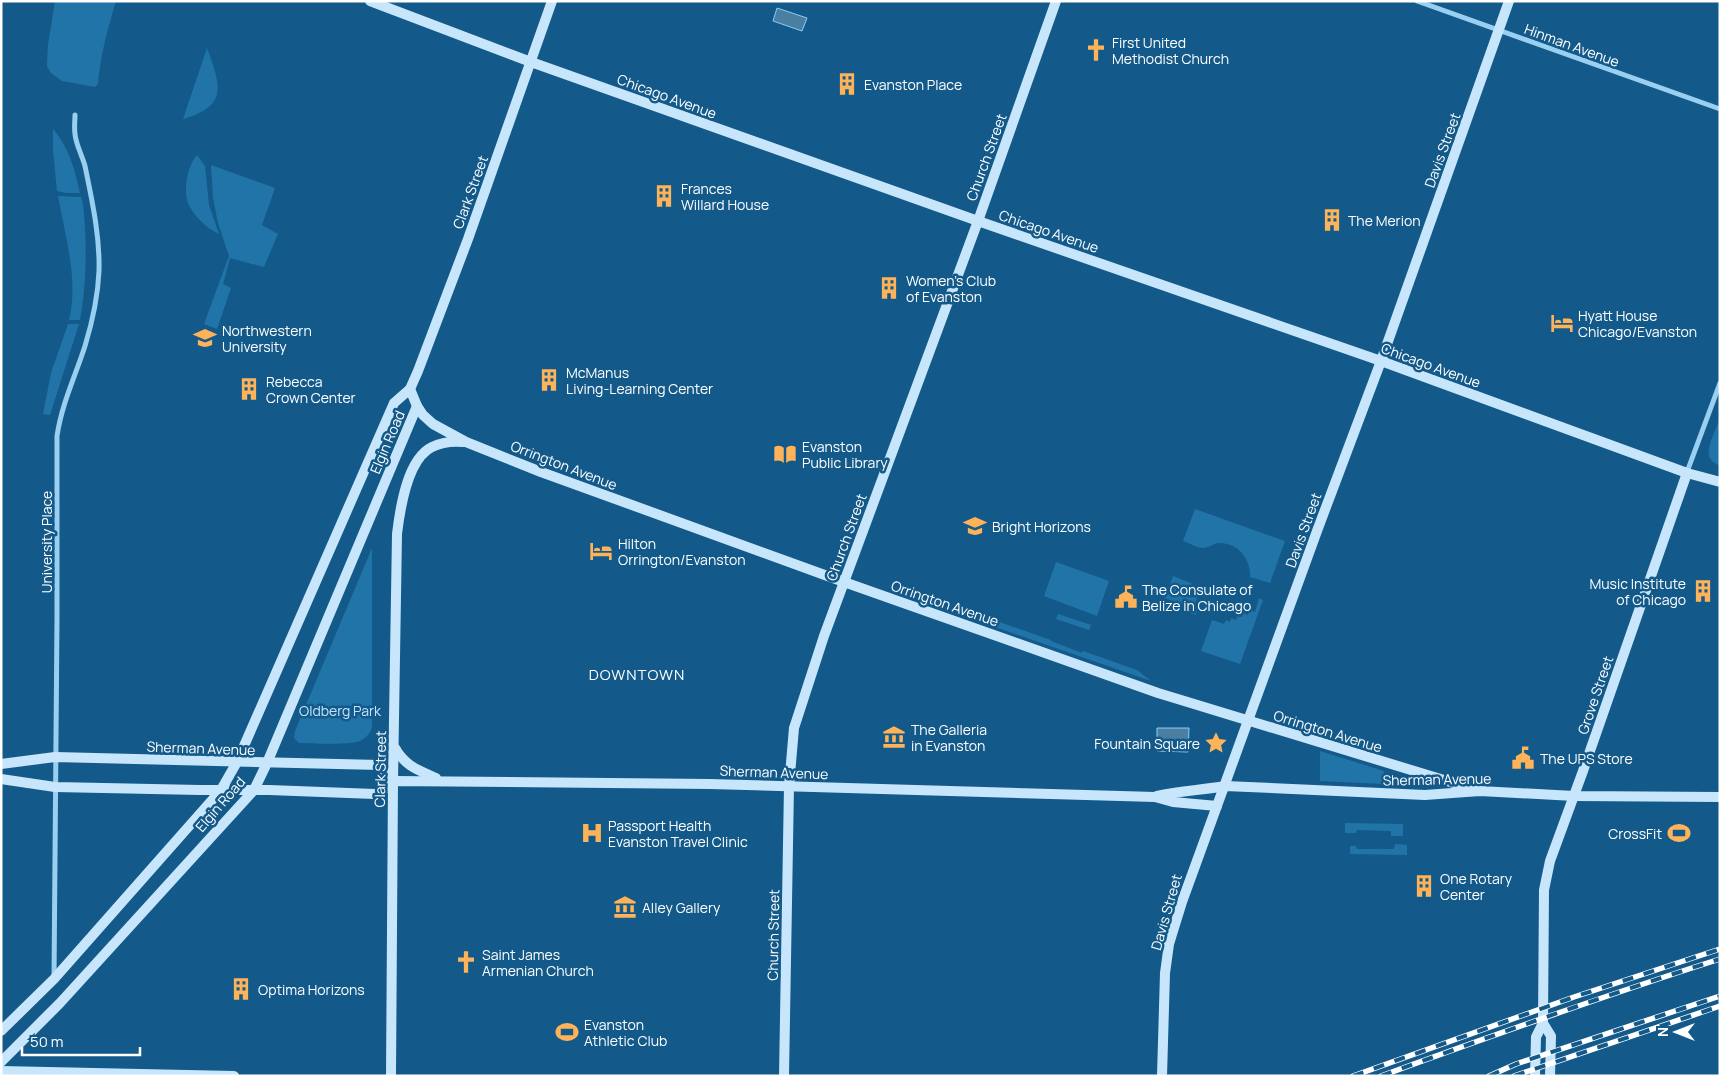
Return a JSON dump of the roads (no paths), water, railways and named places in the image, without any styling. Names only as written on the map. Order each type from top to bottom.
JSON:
[{"type":"street","name":"Chicago Avenue","points":[[370,1],[531,62],[978,221],[1381,361],[1687,473],[1720,482]]},
{"type":"street","name":"Clark Street","points":[[410,390],[468,239],[552,1]]},
{"type":"street","name":"Church Street","points":[[784,1076],[789,786],[794,728],[844,582],[978,221],[1056,1]]},
{"type":"street","name":"Hinman Avenue","points":[[1417,1],[1720,109]]},
{"type":"street","name":"Davis Street","points":[[1162,1076],[1164,973],[1169,944],[1185,894],[1381,361],[1509,1]]},
{"type":"street","name":"University Place","points":[[54,979],[57,436],[70,384],[85,346],[99,272],[92,198],[84,161],[75,135],[75,115]]},
{"type":"street","name":"Grove Street","points":[[1550,1076],[1551,1036],[1544,1023],[1544,890],[1550,861],[1720,383]]},
{"type":"street","name":"Elgin Road","points":[[1,1031],[54,979],[221,790],[237,762],[394,403],[410,390],[416,406],[254,790],[60,1003],[1,1062]]},
{"type":"street","name":"Orrington Avenue","points":[[416,406],[433,424],[466,442],[541,472],[844,582],[1158,693],[1248,722],[1480,791]]},
{"type":"street","name":"Clark Street","points":[[392,1076],[393,781],[397,534],[399,513],[412,472],[422,454],[432,446],[450,441],[466,442]]},
{"type":"street","points":[[394,747],[400,758],[409,766],[441,780]]},
{"type":"street","name":"Sherman Avenue","points":[[1,764],[55,757],[380,765],[393,781],[441,780],[789,786],[1155,797],[1173,802],[1217,806]]},
{"type":"street","points":[[1,779],[55,787],[375,794],[380,793],[393,781]]},
{"type":"street","name":"Sherman Avenue","points":[[1155,797],[1180,791],[1195,791],[1225,786],[1425,796],[1480,791],[1574,796],[1720,797]]},
{"type":"street","name":"Grove Street","points":[[1535,1076],[1536,1037],[1544,1023]]},
{"type":"street","points":[[1,1071],[49,1074],[234,1076]]},
{"type":"railway","points":[[1353,1076],[1574,997],[1720,949]]},
{"type":"railway","points":[[1381,1076],[1550,1016],[1720,959]]},
{"type":"railway","points":[[1489,1076],[1516,1064],[1720,996]]},
{"type":"railway","points":[[1514,1076],[1720,1006]]},
{"type":"place","name":"First United Methodist Church","points":[[1096,50]]},
{"type":"place","name":"Evanston Place","points":[[847,84]]},
{"type":"place","name":"Frances Willard House","points":[[664,196]]},
{"type":"place","name":"The Merion","points":[[1332,220]]},
{"type":"place","name":"Women's Club of Evanston","points":[[889,288]]},
{"type":"place","name":"Hyatt House Chicago/Evanston","points":[[1562,323]]},
{"type":"place","name":"Northwestern University","points":[[205,338]]},
{"type":"place","name":"McManus Living-Learning Center","points":[[549,380]]},
{"type":"place","name":"Rebecca Crown Center","points":[[249,389]]},
{"type":"place","name":"Evanston Public Library","points":[[785,454]]},
{"type":"place","name":"Bright Horizons","points":[[975,526]]},
{"type":"place","name":"Hilton Orrington/Evanston","points":[[601,551]]},
{"type":"place","name":"Music Institute of Chicago","points":[[1703,591]]},
{"type":"place","name":"The Consulate of Belize in Chicago","points":[[1126,597]]},
{"type":"place","name":"The Galleria in Evanston","points":[[894,737]]},
{"type":"place","name":"Fountain Square","points":[[1216,743]]},
{"type":"place","name":"The UPS Store","points":[[1523,758]]},
{"type":"place","name":"Passport Health Evanston Travel Clinic","points":[[592,833]]},
{"type":"place","name":"CrossFit","points":[[1679,833]]},
{"type":"place","name":"One Rotary Center","points":[[1424,886]]},
{"type":"place","name":"Alley Gallery","points":[[625,907]]},
{"type":"place","name":"Saint James Armenian Church","points":[[466,962]]},
{"type":"place","name":"Optima Horizons","points":[[241,989]]},
{"type":"place","name":"Evanston Athletic Club","points":[[567,1032]]},
{"type":"district","name":"DOWNTOWN","points":[[637,674]]},
{"type":"park label","name":"Oldberg Park","points":[[340,710]]}]
